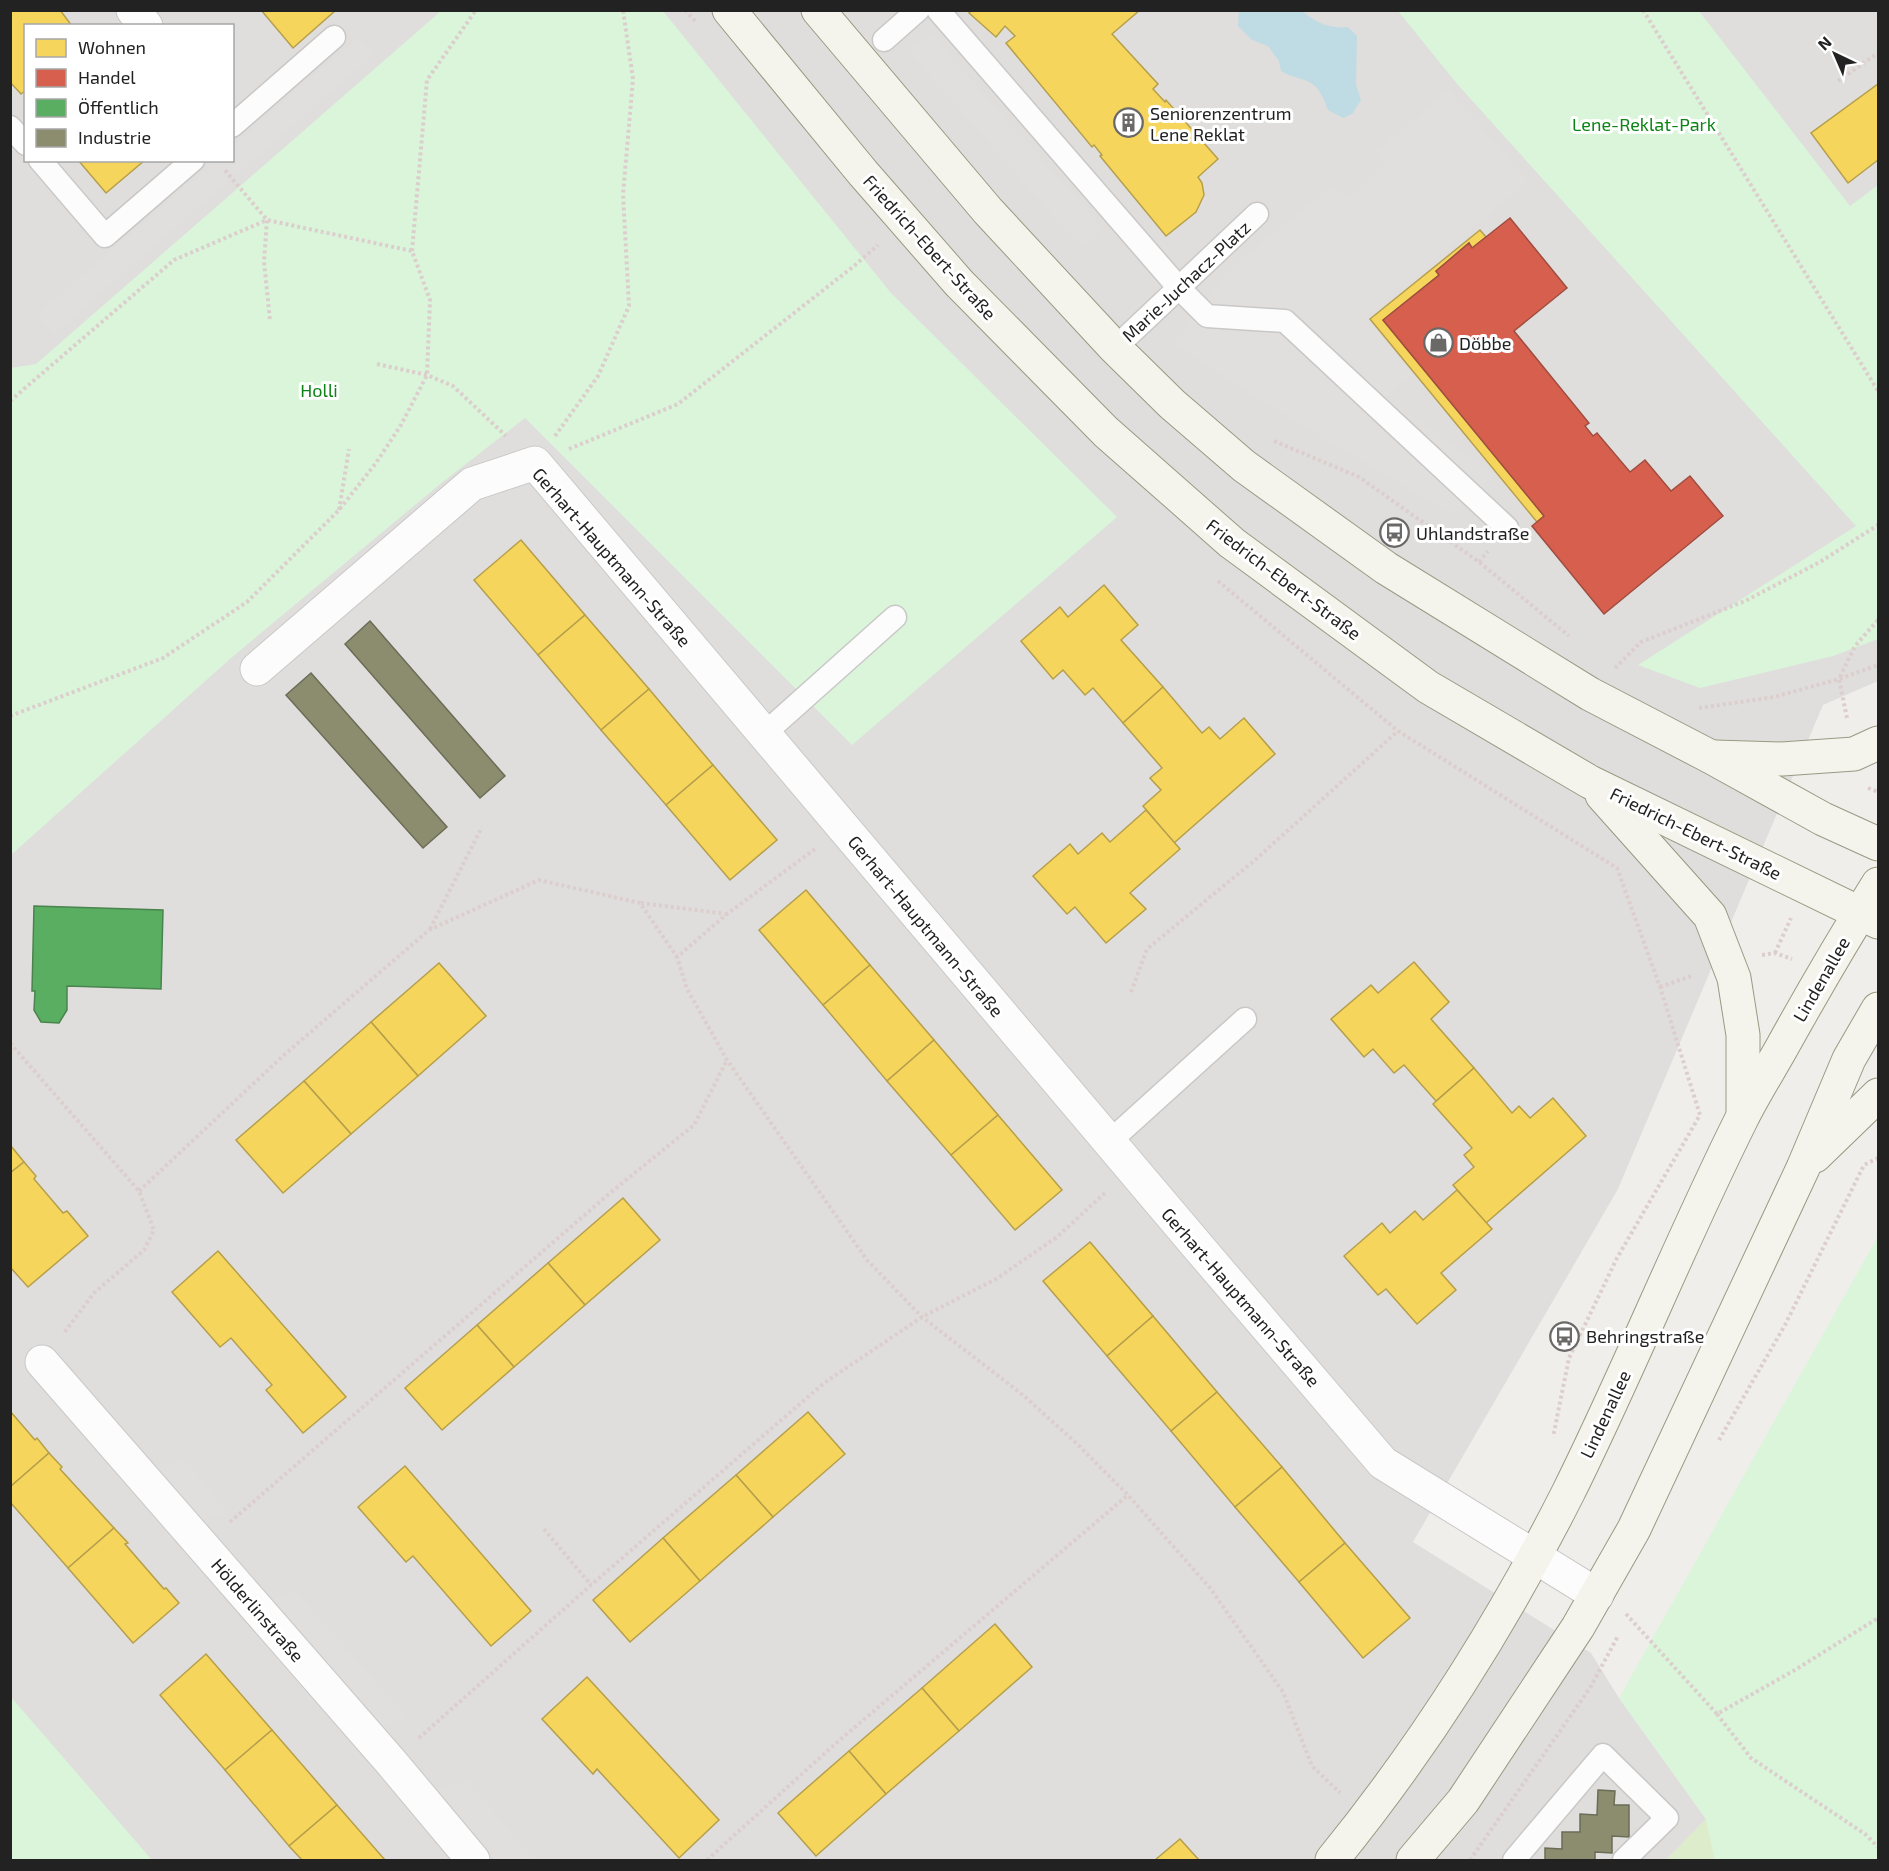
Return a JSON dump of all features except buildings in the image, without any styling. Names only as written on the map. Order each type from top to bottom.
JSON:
[{"type":"main road","name":"Friedrich-Ebert-Straße","points":[[729,10],[863,174],[959,283],[1106,432],[1232,543],[1428,687],[1590,782],[1869,918]]},
{"type":"main road","points":[[818,10],[988,211],[1115,348],[1172,404],[1244,466],[1377,562],[1590,694],[1712,757],[1823,819],[1878,844]]},
{"type":"main road","points":[[1712,757],[1782,759],[1854,754],[1878,743]]},
{"type":"main road","points":[[1590,782],[1710,916],[1734,978],[1743,1035],[1743,1115]]},
{"type":"main road","name":"Lindenallee","points":[[1332,1860],[1365,1819],[1448,1704],[1534,1557],[1569,1491],[1743,1115],[1824,972],[1869,918],[1878,884]]},
{"type":"main road","points":[[1413,1860],[1463,1801],[1572,1637],[1634,1528],[1803,1168],[1849,1059],[1878,1009]]},
{"type":"main road","points":[[1803,1168],[1878,1095]]},
{"type":"street","points":[[134,10],[144,24]]},
{"type":"street","name":"Gerhart-Hauptmann-Straße","points":[[257,669],[472,484],[535,463],[1383,1463],[1597,1595]]},
{"type":"street","name":"Hölderlinstraße","points":[[42,1362],[391,1762],[473,1860]]},
{"type":"lane","points":[[884,40],[918,10]]},
{"type":"lane","points":[[938,10],[1179,288],[1207,316],[1285,321],[1507,528]]},
{"type":"lane","points":[[236,116],[334,37]]},
{"type":"lane","points":[[10,127],[24,142]]},
{"type":"lane","points":[[42,162],[105,236],[191,162]]},
{"type":"lane","name":"Marie-Juchacz-Platz","points":[[1115,348],[1257,214]]},
{"type":"lane","points":[[765,733],[895,617]]},
{"type":"lane","points":[[1109,1142],[1245,1019]]},
{"type":"lane","points":[[1514,1860],[1603,1755],[1667,1818],[1624,1860]]},
{"type":"path","points":[[10,716],[163,658],[247,602],[339,510],[376,463],[427,375],[430,300],[412,251],[427,80],[476,10]]},
{"type":"path","points":[[535,463],[598,376],[629,306],[623,194],[633,79],[623,10]]},
{"type":"path","points":[[1643,10],[1878,391]]},
{"type":"path","points":[[1838,81],[1878,53]]},
{"type":"path","points":[[219,162],[267,220],[264,262],[270,320]]},
{"type":"path","points":[[10,401],[174,260],[267,220],[412,251]]},
{"type":"path","points":[[535,463],[678,404],[854,266],[881,242]]},
{"type":"path","points":[[377,364],[427,375],[453,386],[535,463]]},
{"type":"path","points":[[1272,440],[1359,477],[1479,562],[1577,642]]},
{"type":"path","points":[[339,510],[349,449]]},
{"type":"path","points":[[1622,676],[1612,671],[1641,642],[1744,601],[1820,562],[1878,525]]},
{"type":"path","points":[[1232,594],[1398,731],[1617,868],[1660,987],[1700,1115],[1617,1258],[1569,1358],[1552,1440]]},
{"type":"path","points":[[1839,679],[1855,646],[1878,620]]},
{"type":"path","points":[[1688,710],[1774,697],[1839,679],[1878,665]]},
{"type":"path","points":[[1131,992],[1147,949],[1255,860],[1398,731]]},
{"type":"path","points":[[429,930],[482,827]]},
{"type":"path","points":[[677,957],[727,914],[843,827]]},
{"type":"path","points":[[139,1191],[284,1054],[429,930],[539,880],[640,903],[727,914]]},
{"type":"path","points":[[640,903],[677,957],[687,989],[727,1060],[867,1260],[922,1317],[1023,1395],[1128,1495],[1210,1588],[1283,1692],[1312,1766],[1365,1819]]},
{"type":"path","points":[[10,1043],[139,1191],[153,1230],[144,1250],[94,1293],[42,1362]]},
{"type":"path","points":[[202,1546],[610,1193],[694,1125],[727,1060]]},
{"type":"path","points":[[391,1762],[824,1383],[922,1317],[996,1279],[1056,1237],[1131,1168]]},
{"type":"path","points":[[707,1860],[835,1744],[1128,1495]]},
{"type":"path","points":[[544,1529],[591,1585]]},
{"type":"path","points":[[1629,1616],[1717,1714],[1750,1758],[1865,1834],[1878,1847]]},
{"type":"path","points":[[1717,1714],[1795,1670],[1878,1618]]},
{"type":"shaded area","points":[[11,11],[1878,11],[1878,681],[1823,705],[1618,1189],[1413,1542],[1591,1653],[1619,1698],[1706,1819],[1666,1860],[11,1860]]},
{"type":"shaded area","points":[[930,34],[1103,229],[1082,248],[909,52]]},
{"type":"shaded area","points":[[358,38],[373,55],[54,334],[37,314],[215,162],[234,162],[234,145]]},
{"type":"shaded area","points":[[1449,90],[1528,181],[1367,317],[1413,375],[1386,397],[1494,475],[1452,515],[1265,403],[1174,344],[1230,269],[1333,185],[1346,199],[1386,164],[1376,152]]},
{"type":"shaded area","points":[[186,1460],[227,1512],[197,1523],[153,1467]]},
{"type":"shaded area","points":[[296,1591],[407,1716],[376,1727],[268,1600]]},
{"type":"shaded area","points":[[468,1781],[534,1860],[497,1860],[438,1789]]},
{"type":"green space","name":"Holli","points":[[441,11],[663,11],[891,293],[1117,517],[852,745],[525,418],[439,485],[231,658],[11,855],[10,368],[36,364]]},
{"type":"green space","name":"Lene-Reklat-Park","points":[[1398,11],[1699,11],[1850,206],[1878,185],[1878,639],[1833,656],[1700,688],[1638,665],[1856,526],[1458,85]]},
{"type":"green space","points":[[1878,1236],[1878,1860],[1715,1860],[1706,1819],[1619,1698]]},
{"type":"green space","points":[[11,1697],[152,1860],[11,1860]]},
{"type":"green space","points":[[1706,1819],[1715,1860],[1666,1860]]},
{"type":"water","points":[[1301,10],[1323,24],[1348,27],[1357,36],[1356,85],[1361,100],[1352,114],[1343,118],[1328,110],[1321,94],[1313,84],[1281,71],[1279,61],[1268,46],[1252,40],[1238,26],[1239,11]]},
{"type":"place","name":"Seniorenzentrum Lene Reklat","points":[[1129,123]]},
{"type":"place","name":"Döbbe","points":[[1438,343]]},
{"type":"place","name":"Uhlandstraße","points":[[1395,533]]},
{"type":"place","name":"Behringstraße","points":[[1565,1336]]}]
